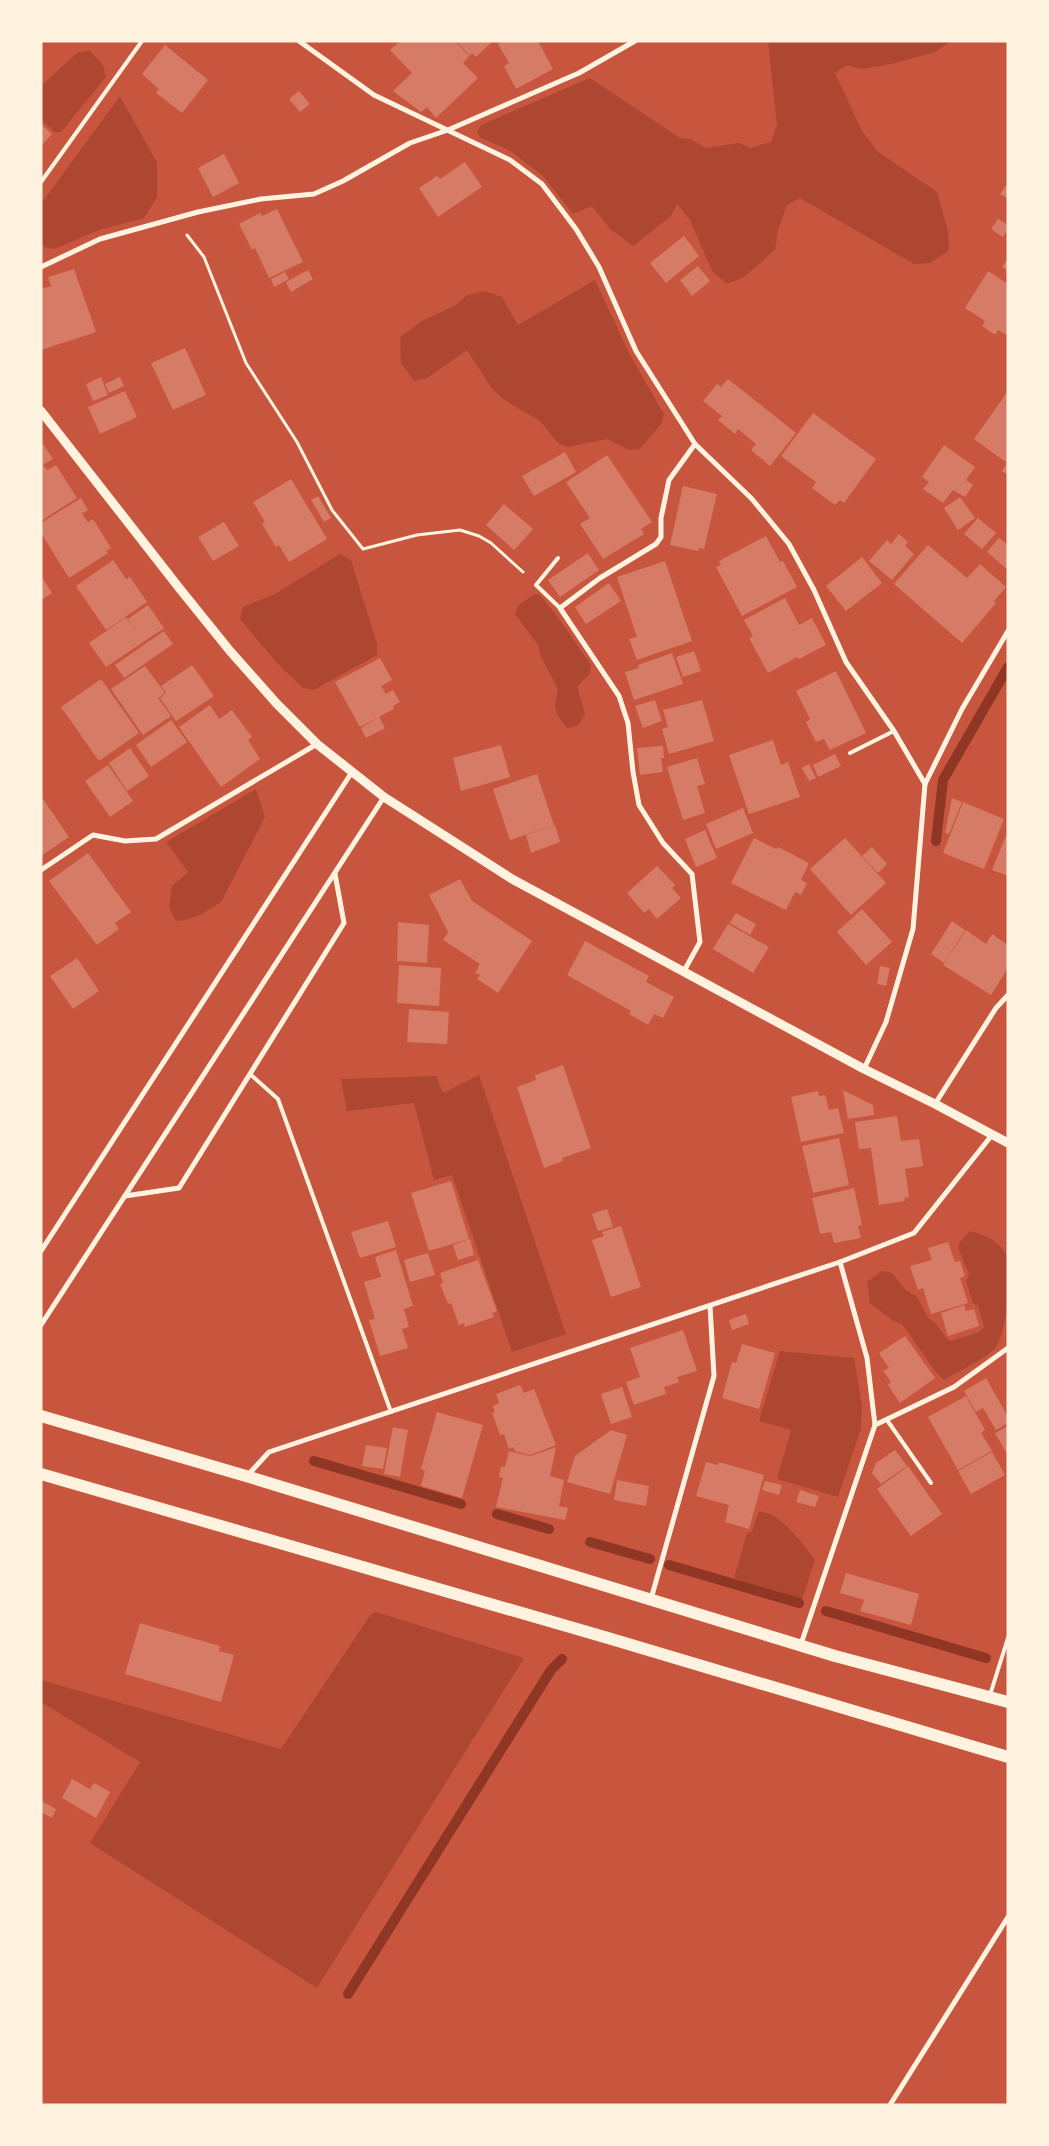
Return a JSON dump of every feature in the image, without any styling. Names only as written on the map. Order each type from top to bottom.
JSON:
[{"type":"main road","points":[[41,1416],[246,1476],[801,1644],[835,1656],[1008,1702]]},
{"type":"main road","points":[[41,1474],[618,1641],[1008,1757]]},
{"type":"street","points":[[299,41],[374,95],[510,160],[542,184],[576,229],[599,267],[636,351],[695,444],[752,498],[789,544],[814,590],[846,662],[894,731],[925,784]]},
{"type":"street","points":[[41,267],[100,239],[198,212],[261,199],[314,194],[344,182],[410,143],[448,130],[579,73],[635,41]]},
{"type":"street","points":[[41,411],[230,651],[276,704],[317,744],[384,797],[512,879],[864,1069],[1008,1143]]},
{"type":"street","points":[[684,972],[700,942],[692,874],[662,843],[639,805],[633,772],[628,724],[619,696],[560,608],[600,578],[656,544],[662,537],[661,518],[669,480],[695,444]]},
{"type":"street","points":[[864,1069],[886,1022],[913,929],[925,784],[962,709],[1008,631]]},
{"type":"street","points":[[41,870],[93,835],[124,842],[156,839],[317,744]]},
{"type":"street","points":[[41,1251],[352,772]]},
{"type":"street","points":[[41,1325],[384,797]]},
{"type":"street","points":[[125,1196],[180,1188],[344,923],[335,873]]},
{"type":"street","points":[[935,1104],[996,1008],[1008,995]]},
{"type":"street","points":[[246,1476],[269,1452],[840,1262],[914,1233],[992,1135]]},
{"type":"street","points":[[801,1644],[875,1425],[866,1358],[840,1262]]},
{"type":"street","points":[[651,1599],[714,1376],[710,1306]]},
{"type":"street","points":[[875,1425],[954,1387],[1008,1348]]},
{"type":"street","points":[[890,2105],[1008,1917]]},
{"type":"lane","points":[[41,182],[142,41]]},
{"type":"lane","points":[[558,558],[536,585],[560,608]]},
{"type":"lane","points":[[850,753],[894,731]]},
{"type":"lane","points":[[250,1074],[278,1099],[391,1412]]},
{"type":"lane","points":[[887,1420],[931,1483]]},
{"type":"lane","points":[[990,1697],[1008,1638]]},
{"type":"path","points":[[171,220],[192,240],[204,257],[246,363],[297,442],[332,510],[363,549],[417,535],[460,530],[491,542],[536,585]]},
{"type":"shaded area","points":[[768,41],[951,41],[935,52],[892,64],[861,69],[847,65],[835,73],[862,131],[878,152],[937,192],[948,231],[949,250],[930,263],[914,264],[800,198],[787,205],[778,230],[775,250],[744,277],[727,284],[712,271],[690,220],[677,204],[671,216],[633,246],[610,229],[592,206],[573,214],[543,176],[509,150],[481,138],[477,133],[481,125],[590,78],[680,138],[690,139],[706,148],[739,143],[750,148],[771,142],[777,125]]},
{"type":"shaded area","points":[[90,51],[103,65],[106,77],[61,132],[55,132],[41,120],[41,86],[78,52]]},
{"type":"shaded area","points":[[120,96],[157,163],[157,197],[144,218],[99,230],[54,249],[45,247],[41,243],[41,204]]},
{"type":"shaded area","points":[[595,280],[629,353],[664,414],[661,424],[640,449],[629,450],[607,439],[568,447],[558,443],[540,421],[503,399],[491,387],[467,350],[427,378],[414,381],[401,363],[400,337],[422,321],[456,305],[467,295],[485,291],[502,297],[518,325]]},
{"type":"shaded area","points":[[340,554],[351,560],[377,644],[377,655],[314,690],[303,688],[276,662],[240,619],[243,607],[275,594]]},
{"type":"shaded area","points":[[534,594],[540,595],[557,616],[591,665],[589,675],[577,686],[585,714],[578,726],[567,728],[558,716],[555,706],[558,689],[541,657],[538,645],[515,614],[518,606]]},
{"type":"shaded area","points":[[256,789],[265,817],[221,902],[200,915],[176,921],[169,907],[172,886],[188,872],[166,842]]},
{"type":"shaded area","points":[[479,1075],[566,1334],[512,1352],[452,1175],[434,1180],[414,1103],[347,1111],[341,1079],[436,1076],[443,1093]]},
{"type":"shaded area","points":[[970,1231],[993,1240],[1002,1248],[1008,1260],[1009,1278],[1003,1330],[1000,1340],[992,1351],[944,1380],[936,1372],[902,1324],[893,1321],[870,1303],[867,1282],[882,1271],[892,1273],[906,1290],[917,1297],[929,1319],[951,1341],[979,1332],[984,1327],[978,1306],[973,1303],[966,1282],[969,1274],[958,1248],[960,1242]]},
{"type":"shaded area","points":[[780,1351],[854,1358],[862,1405],[861,1429],[838,1497],[777,1479],[791,1430],[759,1421]]},
{"type":"shaded area","points":[[759,1511],[776,1517],[783,1523],[815,1559],[802,1600],[734,1578],[747,1533],[752,1531]]},
{"type":"shaded area","points":[[376,1612],[524,1658],[317,1988],[90,1843],[140,1762],[41,1702],[41,1680],[281,1749],[371,1614]]},
{"type":"building","points":[[400,41],[455,41],[469,56],[463,63],[478,78],[436,118],[427,107],[421,112],[393,91],[412,73],[390,50]]},
{"type":"building","points":[[456,41],[493,41],[476,57],[472,53],[470,56]]},
{"type":"building","points":[[502,41],[538,41],[553,69],[516,89],[504,66],[509,63],[498,44]]},
{"type":"building","points":[[165,45],[208,80],[182,113],[156,93],[159,89],[142,74]]},
{"type":"building","points":[[299,91],[310,104],[300,112],[289,99]]},
{"type":"building","points":[[41,124],[52,134],[41,146]]},
{"type":"building","points":[[224,154],[239,183],[213,197],[198,168]]},
{"type":"building","points":[[465,162],[482,187],[438,217],[419,188],[437,176],[440,179]]},
{"type":"building","points":[[1008,183],[1008,199],[1000,194]]},
{"type":"building","points":[[277,209],[303,262],[269,278],[255,248],[252,250],[239,224],[260,213],[262,216]]},
{"type":"building","points":[[998,219],[1008,225],[1008,229],[1003,237],[991,229]]},
{"type":"building","points":[[684,236],[699,256],[666,283],[650,263]]},
{"type":"building","points":[[1008,258],[1008,271],[1002,267]]},
{"type":"building","points":[[698,266],[710,281],[692,296],[680,280]]},
{"type":"building","points":[[74,269],[96,332],[41,350],[41,289],[51,286],[48,277]]},
{"type":"building","points":[[308,270],[313,279],[291,292],[286,282]]},
{"type":"building","points":[[988,271],[1008,284],[1008,336],[998,330],[995,335],[982,326],[985,321],[965,308]]},
{"type":"building","points":[[285,272],[289,279],[274,287],[271,279]]},
{"type":"building","points":[[185,348],[206,395],[173,410],[151,363]]},
{"type":"building","points":[[101,377],[108,395],[93,401],[86,384]]},
{"type":"building","points":[[120,377],[124,386],[109,393],[105,384]]},
{"type":"building","points":[[728,379],[796,433],[770,466],[751,450],[756,444],[738,429],[735,434],[718,420],[722,416],[703,401],[717,384],[721,387]]},
{"type":"building","points":[[125,391],[137,417],[100,434],[88,407]]},
{"type":"building","points":[[1008,391],[1008,475],[1002,471],[1007,463],[974,439]]},
{"type":"building","points":[[813,413],[876,459],[844,503],[840,500],[835,505],[812,488],[816,482],[781,456]]},
{"type":"building","points":[[41,441],[53,459],[43,465],[47,470],[56,465],[77,498],[41,521]]},
{"type":"building","points":[[944,445],[975,467],[966,480],[973,485],[965,497],[953,490],[943,503],[923,489],[929,482],[922,477]]},
{"type":"building","points":[[565,452],[576,472],[534,496],[522,476]]},
{"type":"building","points":[[607,455],[652,522],[641,529],[644,534],[603,559],[580,524],[590,518],[566,482]]},
{"type":"building","points":[[291,479],[327,539],[289,562],[279,545],[276,547],[262,524],[265,522],[253,502]]},
{"type":"building","points":[[683,486],[717,494],[704,549],[699,548],[698,551],[670,545]]},
{"type":"building","points":[[318,496],[331,518],[324,522],[311,500]]},
{"type":"building","points":[[960,497],[975,518],[958,530],[944,508]]},
{"type":"building","points":[[81,498],[88,510],[82,514],[88,522],[93,519],[111,548],[106,551],[108,553],[69,578],[41,533],[41,523]]},
{"type":"building","points":[[504,504],[533,529],[514,550],[486,525]]},
{"type":"building","points":[[978,518],[996,533],[982,549],[964,534]]},
{"type":"building","points":[[224,522],[239,546],[213,561],[198,537]]},
{"type":"building","points":[[899,534],[908,542],[905,546],[914,554],[892,580],[869,561],[887,540],[891,544]]},
{"type":"building","points":[[766,536],[780,562],[783,561],[797,587],[742,616],[716,567],[721,565],[719,561]]},
{"type":"building","points":[[999,538],[1008,545],[1008,570],[987,552]]},
{"type":"building","points":[[928,545],[967,578],[980,564],[1006,587],[994,601],[996,603],[962,643],[894,584]]},
{"type":"building","points":[[588,553],[599,570],[560,597],[548,580]]},
{"type":"building","points":[[862,557],[882,583],[846,611],[826,586]]},
{"type":"building","points":[[113,560],[126,579],[130,577],[147,602],[106,630],[76,586]]},
{"type":"building","points":[[665,561],[692,641],[637,660],[629,639],[637,637],[617,577]]},
{"type":"building","points":[[41,576],[52,593],[41,600]]},
{"type":"building","points":[[609,583],[621,601],[586,624],[575,607]]},
{"type":"building","points":[[785,598],[799,625],[812,618],[826,645],[799,659],[797,657],[768,673],[749,638],[753,636],[744,620]]},
{"type":"building","points":[[148,605],[164,628],[106,667],[89,643],[126,617],[140,637],[128,619]]},
{"type":"building","points":[[164,631],[173,644],[124,678],[115,665]]},
{"type":"building","points":[[694,651],[701,671],[683,677],[676,657]]},
{"type":"building","points":[[672,653],[683,684],[634,700],[625,672],[639,668],[638,665]]},
{"type":"building","points":[[380,658],[392,680],[381,686],[386,694],[393,690],[400,702],[393,706],[394,709],[360,727],[335,682]]},
{"type":"building","points":[[192,665],[214,696],[176,721],[160,698],[166,693],[161,686]]},
{"type":"building","points":[[145,666],[165,693],[158,698],[171,716],[143,735],[111,689]]},
{"type":"building","points":[[836,671],[866,733],[830,750],[824,739],[816,742],[806,722],[810,719],[796,691]]},
{"type":"building","points":[[101,679],[139,733],[99,761],[61,707]]},
{"type":"building","points":[[655,700],[662,721],[643,728],[635,706]]},
{"type":"building","points":[[702,700],[714,741],[669,754],[662,729],[668,727],[663,710]]},
{"type":"building","points":[[210,705],[219,719],[232,710],[252,737],[248,740],[260,759],[221,787],[179,727]]},
{"type":"building","points":[[379,717],[385,728],[366,738],[361,728]]},
{"type":"building","points":[[171,720],[187,742],[151,767],[136,745]]},
{"type":"building","points":[[773,740],[781,765],[788,762],[800,797],[749,814],[729,755]]},
{"type":"building","points":[[501,745],[510,777],[461,791],[453,758]]},
{"type":"building","points":[[663,746],[664,758],[661,758],[663,772],[640,775],[637,748]]},
{"type":"building","points":[[130,748],[149,776],[127,791],[109,763]]},
{"type":"building","points":[[835,754],[841,766],[818,777],[813,765]]},
{"type":"building","points":[[697,758],[705,784],[697,786],[705,813],[683,820],[667,767]]},
{"type":"building","points":[[809,764],[816,778],[809,781],[802,768]]},
{"type":"building","points":[[108,765],[133,801],[110,817],[85,781]]},
{"type":"building","points":[[537,774],[554,825],[510,840],[493,789]]},
{"type":"building","points":[[41,796],[69,837],[41,856]]},
{"type":"building","points":[[952,798],[962,802],[949,834],[945,833]]},
{"type":"building","points":[[963,802],[1004,819],[984,869],[943,853]]},
{"type":"building","points":[[743,808],[753,833],[716,849],[706,824]]},
{"type":"building","points":[[555,825],[560,842],[531,853],[526,835]]},
{"type":"building","points":[[705,830],[717,858],[696,867],[685,839]]},
{"type":"building","points":[[1008,831],[1008,876],[992,870]]},
{"type":"building","points":[[754,838],[776,849],[778,847],[809,863],[801,880],[807,883],[801,895],[795,892],[786,910],[731,883]]},
{"type":"building","points":[[845,838],[886,883],[851,915],[810,869]]},
{"type":"building","points":[[872,847],[887,864],[878,873],[862,856]]},
{"type":"building","points":[[88,853],[131,912],[115,923],[119,929],[97,945],[49,881]]},
{"type":"building","points":[[657,866],[675,885],[672,888],[681,898],[657,919],[649,909],[644,913],[627,893]]},
{"type":"building","points":[[460,879],[472,901],[532,941],[498,993],[477,979],[480,975],[475,973],[480,964],[443,940],[448,932],[429,895]]},
{"type":"building","points":[[862,909],[892,942],[866,965],[837,932]]},
{"type":"building","points":[[736,913],[756,924],[750,935],[730,923]]},
{"type":"building","points":[[952,921],[965,930],[944,963],[931,954]]},
{"type":"building","points":[[398,922],[429,925],[427,963],[397,961]]},
{"type":"building","points":[[728,924],[769,947],[753,973],[713,949]]},
{"type":"building","points":[[966,930],[986,944],[992,934],[1008,945],[1008,968],[991,995],[943,965]]},
{"type":"building","points":[[585,941],[649,976],[646,982],[674,997],[663,1018],[654,1014],[648,1025],[629,1014],[631,1011],[567,975]]},
{"type":"building","points":[[77,958],[99,991],[73,1009],[50,976]]},
{"type":"building","points":[[399,965],[441,968],[439,1006],[397,1003]]},
{"type":"building","points":[[880,966],[890,968],[886,986],[877,984]]},
{"type":"building","points":[[409,1009],[449,1012],[447,1044],[407,1042]]},
{"type":"building","points":[[563,1065],[591,1148],[562,1158],[563,1161],[544,1168],[517,1087],[536,1080],[535,1075]]},
{"type":"building","points":[[843,1090],[873,1105],[874,1115],[848,1119]]},
{"type":"building","points":[[818,1091],[819,1096],[825,1095],[829,1110],[838,1108],[844,1133],[801,1142],[791,1097]]},
{"type":"building","points":[[897,1116],[901,1141],[919,1139],[923,1166],[905,1169],[909,1197],[904,1198],[905,1201],[879,1205],[871,1148],[859,1149],[855,1122]]},
{"type":"building","points":[[839,1138],[849,1185],[813,1193],[802,1146]]},
{"type":"building","points":[[451,1181],[469,1239],[429,1251],[411,1193]]},
{"type":"building","points":[[854,1188],[862,1225],[858,1226],[861,1238],[834,1243],[831,1232],[820,1234],[812,1198]]},
{"type":"building","points":[[607,1209],[613,1227],[598,1231],[592,1214]]},
{"type":"building","points":[[388,1221],[396,1247],[360,1258],[351,1232]]},
{"type":"building","points":[[621,1226],[641,1287],[611,1297],[592,1240],[604,1236],[602,1232]]},
{"type":"building","points":[[470,1239],[474,1255],[458,1260],[453,1245]]},
{"type":"building","points":[[948,1242],[955,1262],[960,1261],[965,1276],[960,1278],[968,1303],[931,1314],[923,1288],[918,1290],[910,1266],[932,1260],[928,1248]]},
{"type":"building","points":[[396,1250],[413,1306],[404,1309],[409,1327],[402,1329],[408,1348],[380,1356],[369,1320],[375,1319],[364,1282],[381,1277],[375,1257]]},
{"type":"building","points":[[428,1253],[435,1275],[410,1282],[404,1260]]},
{"type":"building","points":[[478,1260],[497,1311],[492,1313],[494,1317],[465,1327],[464,1323],[459,1325],[451,1303],[448,1304],[440,1284],[443,1283],[440,1273]]},
{"type":"building","points":[[964,1305],[966,1311],[974,1309],[979,1326],[948,1336],[941,1313]]},
{"type":"building","points":[[746,1314],[749,1324],[732,1330],[729,1320]]},
{"type":"building","points":[[683,1330],[697,1371],[677,1377],[679,1382],[664,1387],[666,1394],[634,1405],[626,1382],[640,1377],[630,1348]]},
{"type":"building","points":[[905,1336],[935,1378],[900,1403],[888,1385],[891,1382],[883,1371],[889,1368],[879,1353]]},
{"type":"building","points":[[742,1344],[775,1353],[759,1409],[722,1398],[732,1362],[736,1363]]},
{"type":"building","points":[[986,1378],[1008,1417],[1008,1423],[996,1430],[983,1408],[976,1412],[964,1391]]},
{"type":"building","points":[[520,1385],[524,1393],[534,1389],[556,1445],[530,1455],[515,1451],[513,1447],[509,1449],[504,1434],[500,1435],[492,1413],[495,1412],[493,1406],[499,1403],[496,1394]]},
{"type":"building","points":[[622,1387],[632,1417],[611,1424],[601,1394]]},
{"type":"building","points":[[966,1396],[985,1430],[981,1433],[992,1451],[958,1470],[928,1417]]},
{"type":"building","points":[[437,1412],[483,1425],[462,1498],[421,1486],[425,1471],[421,1469]]},
{"type":"building","points":[[1008,1426],[1008,1456],[995,1433]]},
{"type":"building","points":[[393,1427],[408,1430],[400,1477],[384,1474]]},
{"type":"building","points":[[611,1430],[627,1435],[610,1494],[567,1482],[575,1456]]},
{"type":"building","points":[[366,1445],[387,1448],[383,1469],[362,1466]]},
{"type":"building","points":[[556,1447],[550,1476],[564,1480],[559,1506],[568,1508],[565,1520],[496,1507],[503,1478],[499,1477],[501,1466],[505,1467],[509,1451],[530,1456]]},
{"type":"building","points":[[895,1450],[907,1466],[881,1484],[872,1473],[876,1463]]},
{"type":"building","points":[[992,1452],[1005,1475],[971,1494],[958,1471]]},
{"type":"building","points":[[706,1462],[718,1465],[719,1462],[764,1475],[749,1529],[725,1522],[729,1505],[696,1496]]},
{"type":"building","points":[[908,1466],[942,1514],[911,1536],[877,1489]]},
{"type":"building","points":[[617,1480],[649,1486],[646,1506],[614,1500]]},
{"type":"building","points":[[765,1481],[782,1485],[779,1495],[762,1490]]},
{"type":"building","points":[[800,1490],[819,1496],[815,1507],[796,1502]]},
{"type":"building","points":[[846,1573],[919,1594],[911,1625],[860,1611],[864,1600],[840,1593]]},
{"type":"building","points":[[140,1623],[220,1646],[219,1651],[234,1655],[221,1702],[125,1674]]},
{"type":"building","points":[[72,1779],[90,1789],[94,1783],[110,1792],[96,1818],[62,1798]]},
{"type":"building","points":[[41,1801],[56,1809],[52,1818],[41,1812]]},
{"type":"waterway","points":[[936,841],[943,780],[1008,667]]},
{"type":"waterway","points":[[314,1461],[461,1504]]},
{"type":"waterway","points":[[497,1514],[549,1529]]},
{"type":"waterway","points":[[590,1542],[650,1559]]},
{"type":"waterway","points":[[669,1565],[799,1603]]},
{"type":"waterway","points":[[826,1611],[986,1658]]},
{"type":"waterway","points":[[348,1994],[551,1670],[562,1659]]}]
